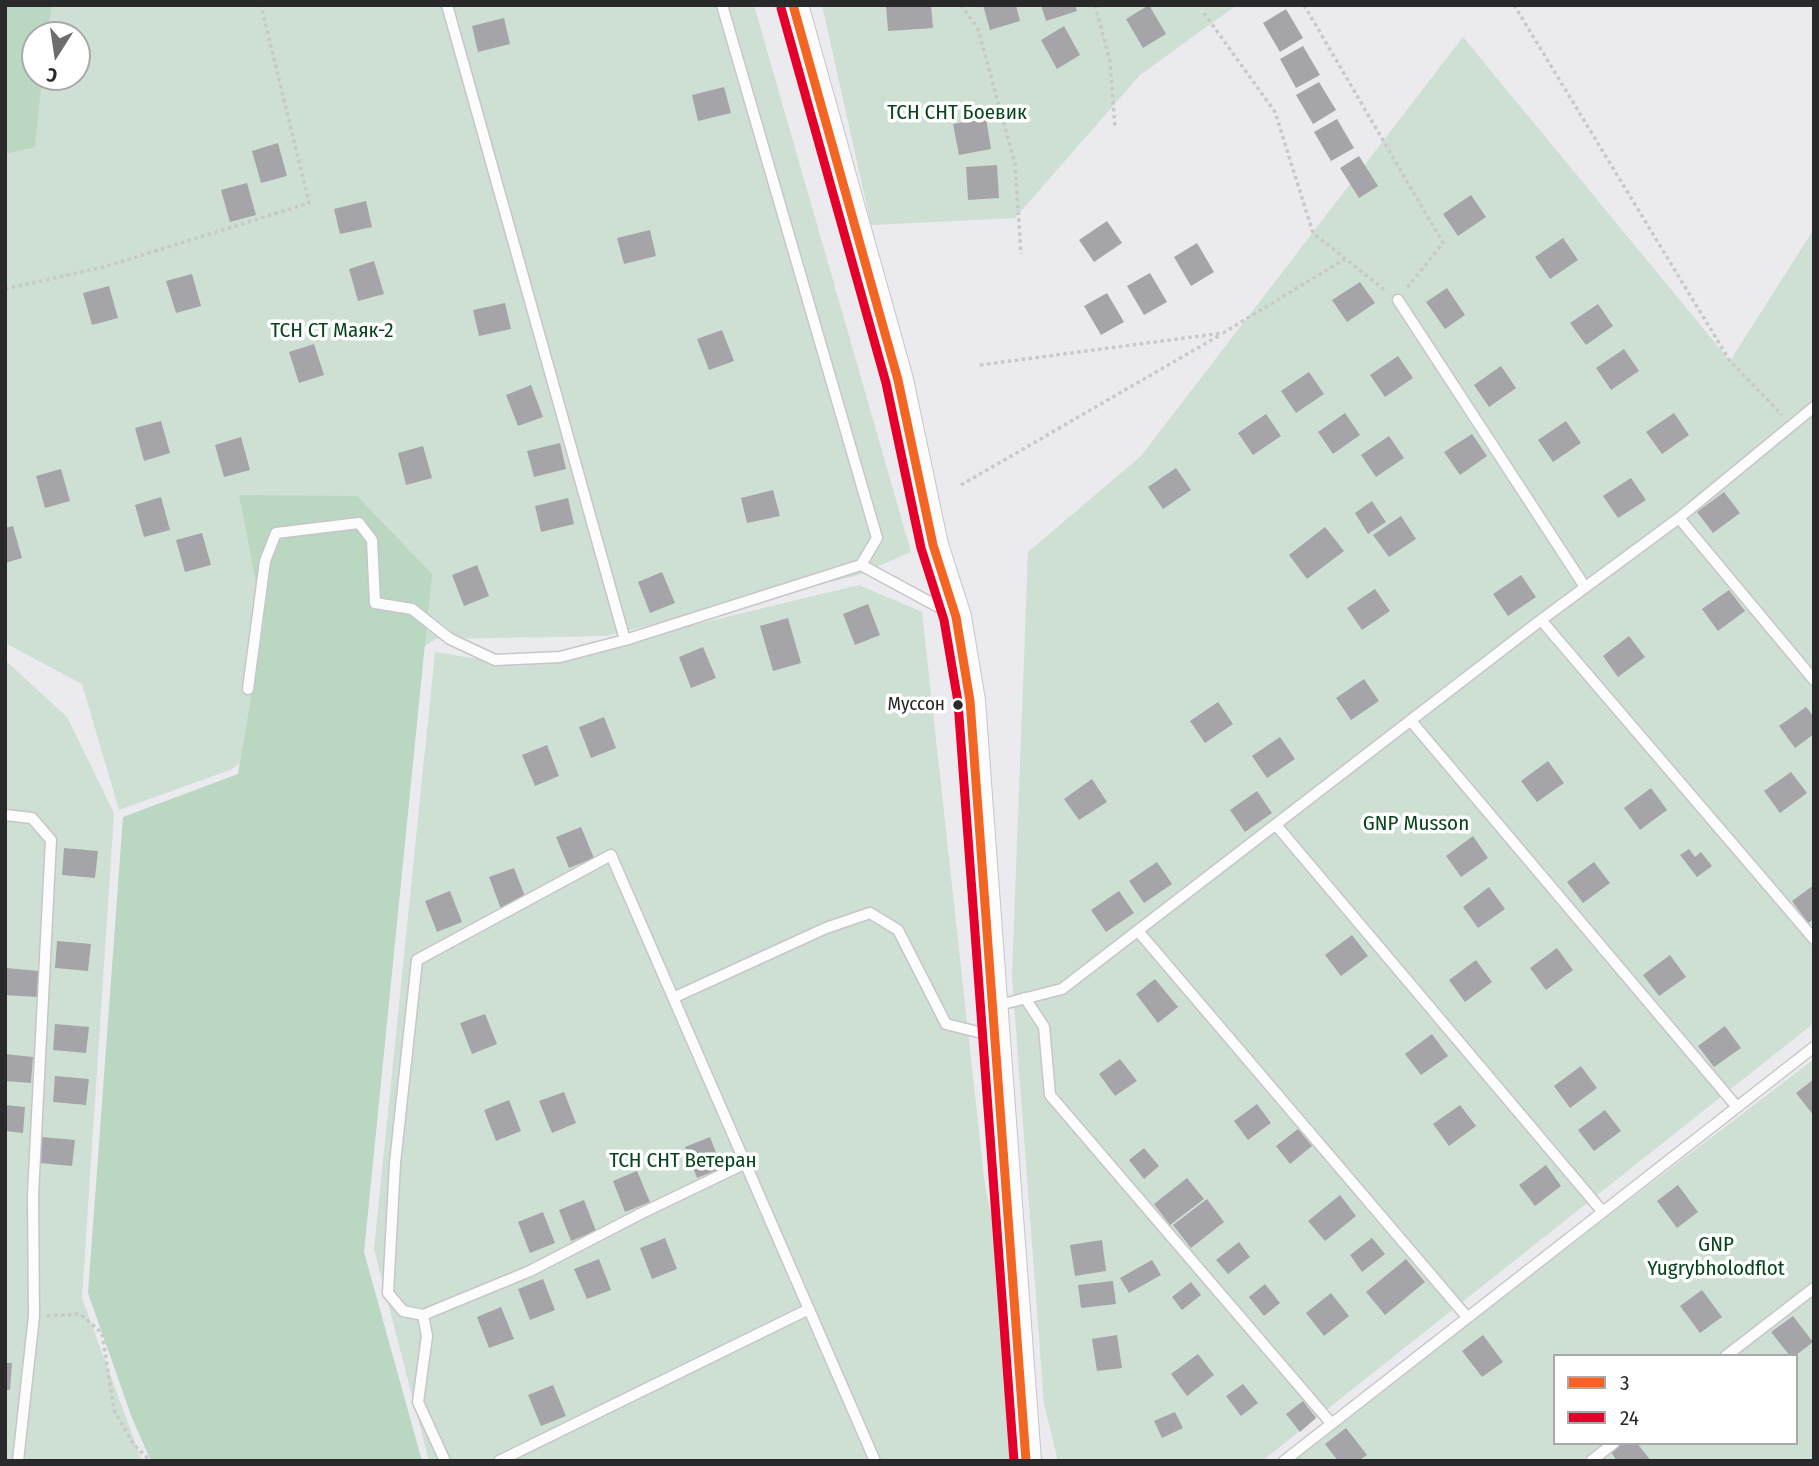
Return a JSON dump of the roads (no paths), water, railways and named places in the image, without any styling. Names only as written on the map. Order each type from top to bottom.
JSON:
[{"type":"main road","points":[[793,5],[898,380],[933,545],[956,617],[970,701],[1026,1461]]},
{"type":"lane","points":[[447,5],[625,640]]},
{"type":"lane","points":[[248,689],[265,561],[276,533],[359,523],[372,540],[375,603],[412,609],[450,639],[495,660],[560,657],[625,640],[861,565],[877,538],[722,5]]},
{"type":"lane","points":[[1398,300],[1586,587]]},
{"type":"lane","points":[[992,1007],[1062,989],[1541,620],[1679,518],[1814,407]]},
{"type":"lane","points":[[1679,518],[1814,680]]},
{"type":"lane","points":[[861,565],[956,617]]},
{"type":"lane","points":[[1541,620],[1814,939]]},
{"type":"lane","points":[[1411,721],[1737,1107]]},
{"type":"lane","points":[[5,815],[32,818],[51,840],[33,1195],[34,1316],[18,1461]]},
{"type":"lane","points":[[1276,825],[1602,1211]]},
{"type":"lane","points":[[746,1163],[530,1271],[423,1315],[403,1311],[388,1293],[395,1163],[417,960],[611,855],[676,997],[874,1461]]},
{"type":"lane","points":[[676,997],[826,928],[870,913],[898,930],[946,1024],[994,1037]]},
{"type":"lane","points":[[1138,931],[1467,1317]]},
{"type":"lane","points":[[1025,998],[1044,1027],[1050,1095],[1331,1423]]},
{"type":"lane","points":[[1284,1461],[1814,1047]]},
{"type":"lane","points":[[1729,1354],[1814,1288]]},
{"type":"lane","points":[[499,1461],[809,1309]]},
{"type":"lane","points":[[423,1315],[427,1336],[418,1402],[445,1461]]},
{"type":"lane","points":[[1591,1461],[1611,1445]]},
{"type":"place","name":"Муссон","points":[[958,705]]},
{"type":"park label","name":"ТСН СНТ Боевик","points":[[957,113]]},
{"type":"park label","name":"ТСН СТ Маяк-2","points":[[332,331]]},
{"type":"park label","name":"GNP Musson","points":[[1416,824]]},
{"type":"park label","name":"ТСН СНТ Ветеран","points":[[683,1161]]},
{"type":"park label","name":"GNP Yugrybholodflot","points":[[1716,1257]]}]
